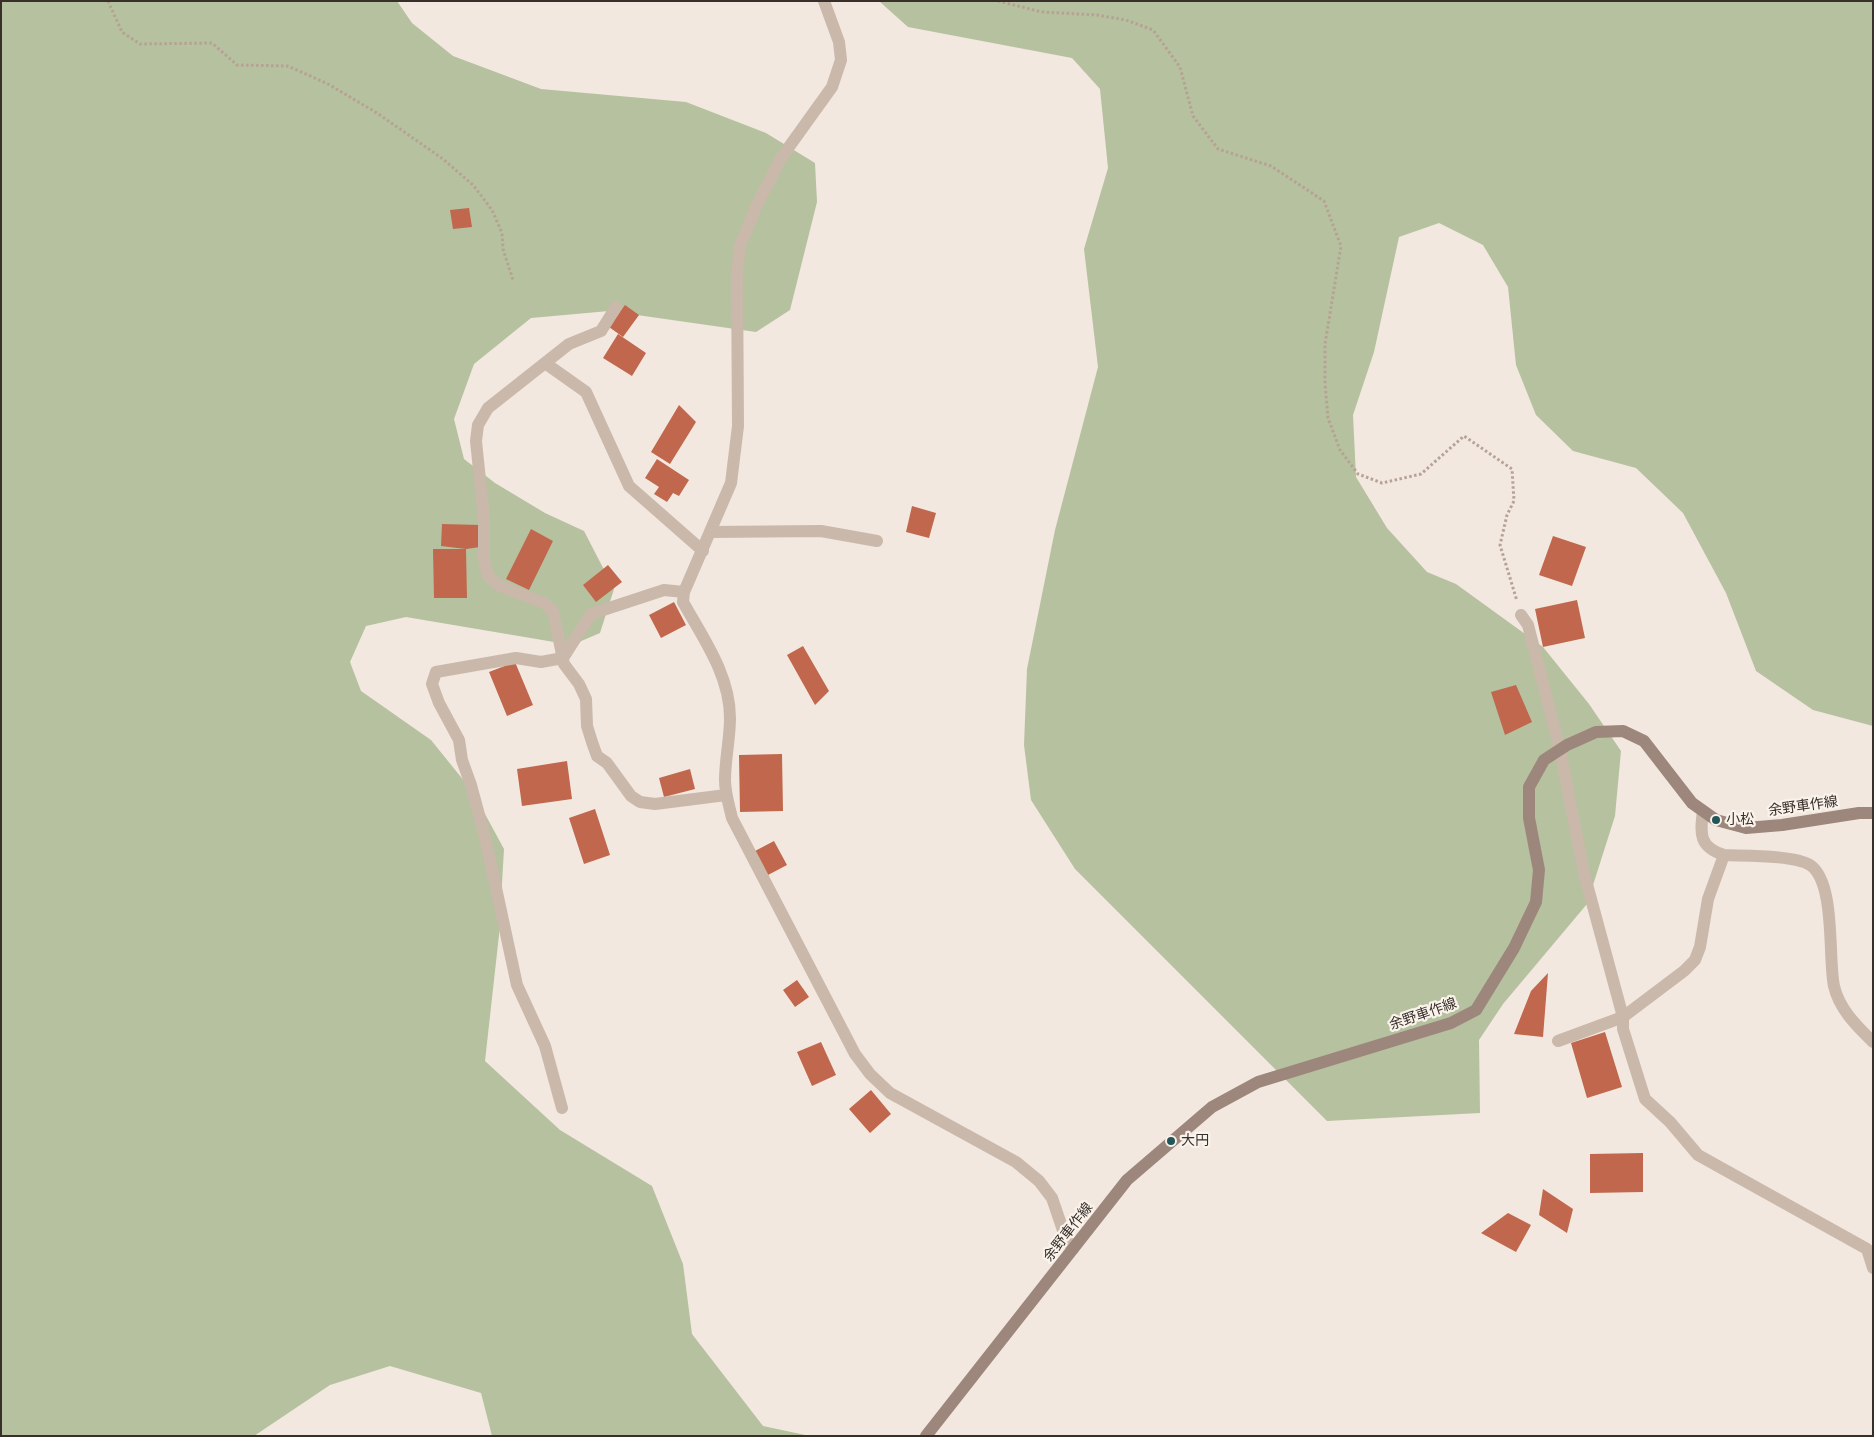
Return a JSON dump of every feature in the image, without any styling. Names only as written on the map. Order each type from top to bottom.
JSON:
[{"type":"main road","name":"余野車作線","points":[[926,1436],[1127,1180],[1212,1108],[1258,1082],[1451,1023],[1476,1010],[1514,948],[1536,902],[1539,870],[1530,818],[1529,787],[1544,760],[1596,732],[1623,731],[1644,741],[1692,803],[1716,820],[1746,828],[1782,825],[1859,813],[1873,813]]},
{"type":"street","points":[[824,1],[839,42],[841,60],[832,86],[781,158],[756,207],[740,246],[737,274],[738,426],[731,483],[684,592],[682,602],[720,667],[726,692],[730,717],[725,779],[726,795],[732,818],[854,1054],[870,1074],[890,1093],[1016,1162],[1039,1181],[1052,1198],[1065,1236],[1073,1249]]},
{"type":"street","points":[[616,307],[601,331],[569,344],[488,408],[478,425],[476,441],[484,519],[484,559],[488,576],[500,586],[544,603],[554,611],[564,664],[586,699],[587,726],[597,756],[607,763],[631,796],[640,802],[655,804],[726,795]]},
{"type":"street","points":[[545,363],[586,392],[629,486],[703,551]]},
{"type":"street","points":[[710,532],[821,531],[877,541]]},
{"type":"street","points":[[562,1108],[545,1046],[517,985],[485,837],[462,760],[458,740],[439,703],[432,684],[436,672],[456,668],[516,658],[541,662],[563,658],[591,614],[664,590],[684,592]]},
{"type":"street","points":[[1521,615],[1528,625],[1560,750],[1584,873],[1623,1017],[1623,1029],[1645,1099],[1670,1122],[1698,1155],[1867,1249],[1873,1268]]},
{"type":"street","points":[[1702,811],[1700,829],[1704,843],[1712,851],[1724,855],[1798,860],[1812,866],[1823,882],[1830,929],[1834,986],[1841,1004],[1852,1020],[1873,1042]]},
{"type":"street","points":[[1558,1041],[1623,1017],[1684,971],[1695,960],[1700,947],[1708,899],[1724,855]]},
{"type":"path","points":[[108,1],[122,32],[140,44],[212,43],[237,65],[288,66],[328,84],[377,112],[443,159],[472,185],[492,210],[502,233],[503,249],[513,280]]},
{"type":"path","points":[[998,1],[1042,12],[1097,15],[1126,20],[1154,30],[1180,67],[1193,116],[1218,149],[1271,166],[1324,201],[1341,246],[1326,344],[1325,384],[1328,418],[1340,450],[1358,474],[1382,483],[1421,474],[1464,436],[1512,469],[1514,501],[1507,515],[1500,544],[1521,615]]},
{"type":"green space","points":[[1,1],[397,1],[412,23],[453,56],[541,89],[686,102],[766,133],[815,163],[817,202],[790,310],[756,332],[609,311],[531,318],[474,364],[454,419],[464,459],[495,483],[545,513],[584,531],[614,589],[600,633],[572,645],[406,617],[366,626],[350,662],[361,691],[431,740],[473,792],[504,849],[499,935],[485,1061],[560,1130],[652,1186],[683,1264],[692,1334],[763,1426],[810,1436],[492,1436],[481,1393],[390,1366],[330,1385],[254,1436],[1,1436]]},
{"type":"green space","points":[[879,1],[1873,1],[1873,726],[1813,710],[1756,671],[1726,593],[1683,513],[1636,468],[1573,451],[1536,415],[1516,365],[1508,287],[1483,245],[1439,223],[1399,237],[1374,352],[1353,415],[1356,477],[1387,528],[1427,572],[1456,584],[1543,647],[1589,704],[1621,751],[1615,816],[1587,904],[1503,1004],[1479,1040],[1480,1113],[1327,1121],[1075,869],[1031,800],[1024,745],[1027,669],[1055,530],[1098,367],[1084,249],[1108,168],[1100,89],[1072,58],[908,27]]},
{"type":"building","points":[[469,208],[472,227],[453,229],[450,210]]},
{"type":"building","points":[[625,305],[639,315],[623,337],[609,327]]},
{"type":"building","points":[[618,334],[646,353],[632,376],[603,358]]},
{"type":"building","points":[[679,405],[696,422],[670,464],[651,452]]},
{"type":"building","points":[[657,459],[689,480],[679,496],[673,493],[667,502],[654,494],[659,487],[645,478]]},
{"type":"building","points":[[912,506],[936,513],[929,538],[906,532]]},
{"type":"building","points":[[442,524],[480,525],[480,547],[466,549],[441,546]]},
{"type":"building","points":[[531,529],[553,541],[529,590],[506,579]]},
{"type":"building","points":[[1553,536],[1586,547],[1572,586],[1539,575]]},
{"type":"building","points":[[433,549],[466,549],[467,598],[434,598]]},
{"type":"building","points":[[608,565],[622,582],[596,602],[583,585]]},
{"type":"building","points":[[1577,600],[1585,638],[1543,647],[1535,609]]},
{"type":"building","points":[[674,602],[686,625],[661,638],[649,615]]},
{"type":"building","points":[[803,646],[829,691],[815,705],[787,655]]},
{"type":"building","points":[[515,662],[533,705],[507,716],[489,672]]},
{"type":"building","points":[[1516,685],[1532,722],[1505,735],[1491,692]]},
{"type":"building","points":[[782,754],[783,811],[740,812],[739,755]]},
{"type":"building","points":[[567,761],[572,799],[522,806],[517,769]]},
{"type":"building","points":[[690,769],[695,789],[664,797],[659,778]]},
{"type":"building","points":[[595,809],[610,855],[584,864],[569,818]]},
{"type":"building","points":[[774,841],[787,865],[768,875],[755,851]]},
{"type":"building","points":[[1548,973],[1543,1037],[1514,1034],[1531,991]]},
{"type":"building","points":[[797,980],[809,997],[795,1007],[783,990]]},
{"type":"building","points":[[1605,1032],[1622,1087],[1587,1098],[1571,1043]]},
{"type":"building","points":[[821,1042],[836,1075],[812,1086],[797,1052]]},
{"type":"building","points":[[871,1090],[891,1114],[870,1133],[849,1109]]},
{"type":"building","points":[[1643,1153],[1643,1192],[1590,1193],[1590,1154]]},
{"type":"building","points":[[1543,1189],[1573,1209],[1567,1233],[1539,1215]]},
{"type":"building","points":[[1508,1213],[1531,1225],[1516,1252],[1481,1233]]},
{"type":"place","name":"小松","points":[[1716,820]]},
{"type":"place","name":"大円","points":[[1171,1141]]}]
